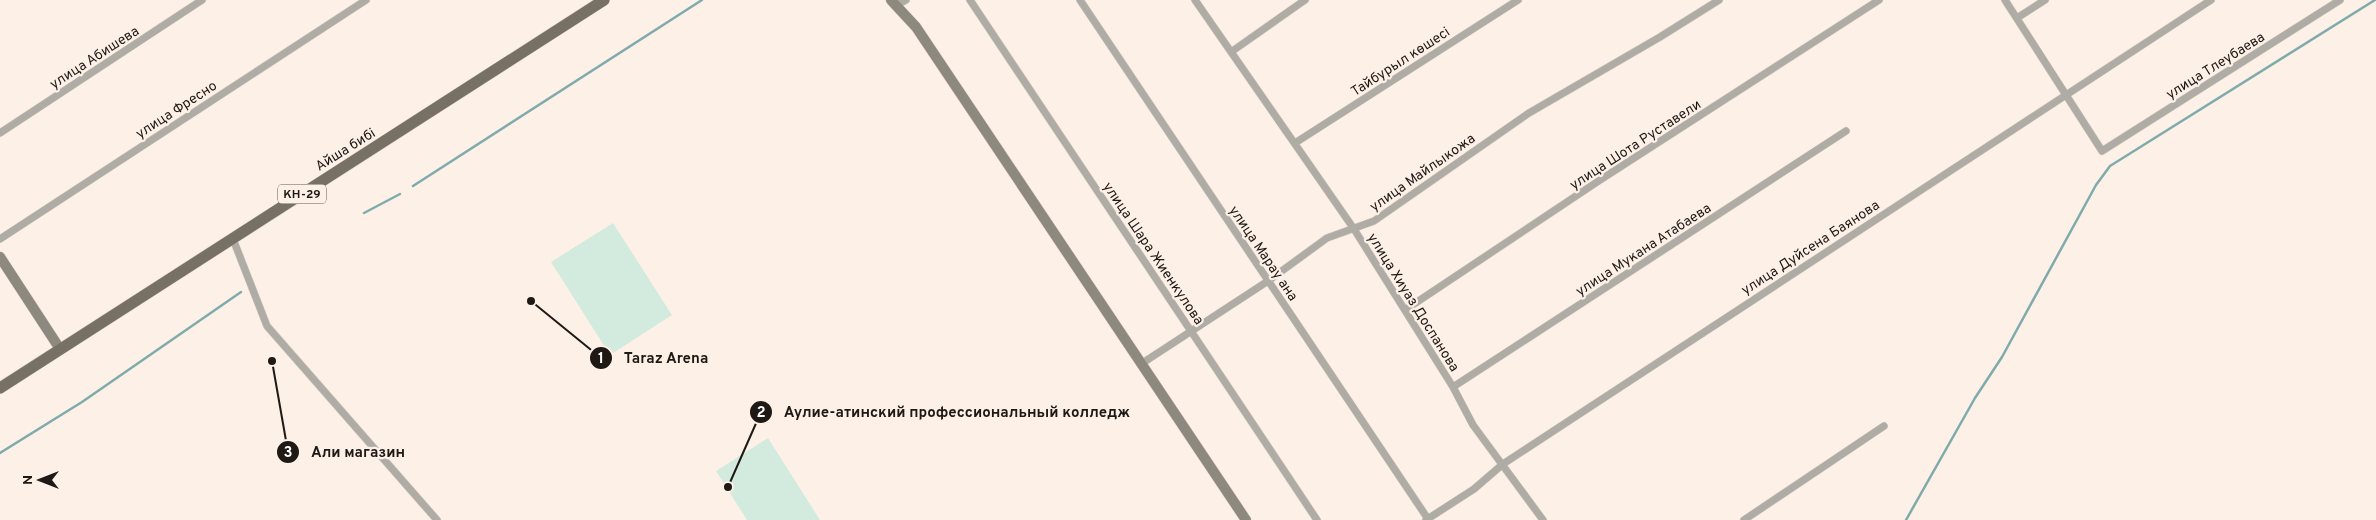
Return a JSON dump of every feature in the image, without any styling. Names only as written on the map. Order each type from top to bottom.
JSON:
[{"type":"main road","name":"Айша бибі","points":[[0,388],[604,0]]},
{"type":"street","name":"улица Абишева","points":[[0,134],[202,0]]},
{"type":"street","name":"улица Фресно","points":[[0,239],[366,0]]},
{"type":"street","points":[[906,0],[894,3],[916,27],[1246,520]]},
{"type":"street","name":"улица Шара Жиенкулова","points":[[970,0],[1317,520]]},
{"type":"street","name":"улица Марау ана","points":[[1080,0],[1427,519]]},
{"type":"street","name":"улица Хиуаз Доспанова","points":[[1195,0],[1354,229],[1453,387],[1473,425],[1543,520]]},
{"type":"street","points":[[1232,52],[1305,0]]},
{"type":"street","name":"Тайбурыл көшесі","points":[[1294,143],[1518,0]]},
{"type":"street","name":"улица Майлыкожа","points":[[1141,364],[1191,329],[1268,281],[1327,238],[1374,221],[1529,113],[1660,37],[1719,0]]},
{"type":"street","name":"улица Шота Руставели","points":[[1405,310],[1600,180],[1879,0]]},
{"type":"street","points":[[2005,0],[2066,95]]},
{"type":"street","points":[[2017,18],[2045,0]]},
{"type":"street","name":"улица Дуйсена Баянова","points":[[1427,519],[1474,489],[1502,464],[2211,0]]},
{"type":"street","name":"улица Тлеубаева","points":[[2066,95],[2102,151],[2340,0]]},
{"type":"street","name":"улица Мукана Атабаева","points":[[1453,387],[1846,131]]},
{"type":"street","points":[[233,239],[267,326],[437,520]]},
{"type":"street","points":[[0,257],[60,349]]},
{"type":"street","points":[[1744,520],[1884,426]]},
{"type":"green space","points":[[613,223],[672,315],[610,355],[551,262]]},
{"type":"green space","points":[[768,438],[820,520],[747,520],[716,471]]},
{"type":"waterway","points":[[413,186],[702,0]]},
{"type":"waterway","points":[[1906,520],[1975,398],[2002,357],[2096,185],[2110,166],[2375,0]]},
{"type":"waterway","points":[[364,213],[400,194]]},
{"type":"waterway","points":[[0,453],[82,402],[241,292]]},
{"type":"place","name":"Taraz Arena","points":[[531,301]]},
{"type":"place","name":"Али магазин","points":[[272,361]]},
{"type":"place","name":"Аулие-атинский профессиональный колледж","points":[[728,487]]}]
